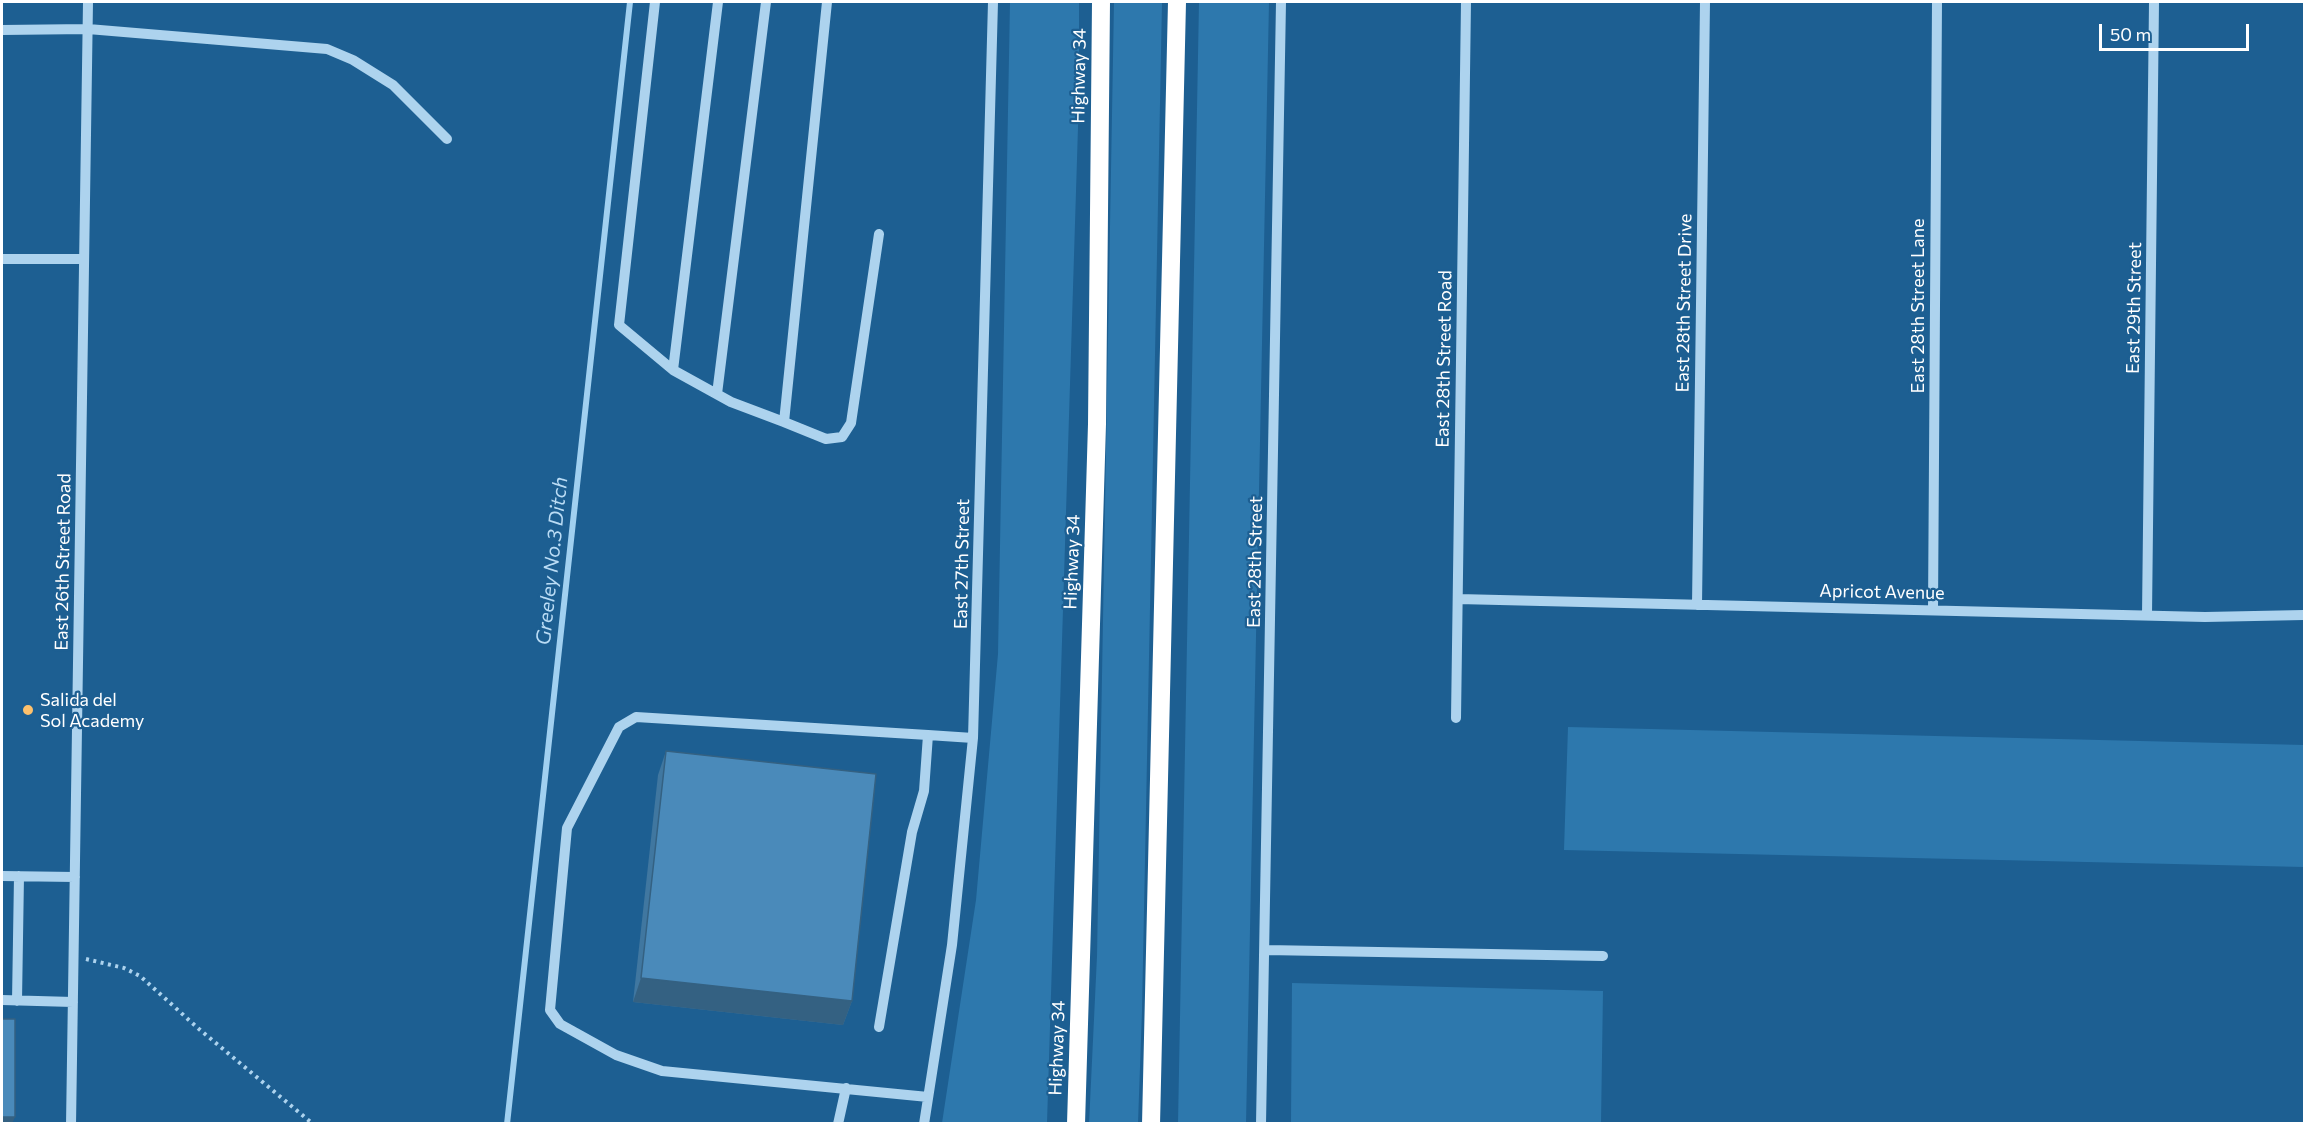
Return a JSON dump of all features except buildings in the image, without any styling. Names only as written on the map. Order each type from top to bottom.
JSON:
[{"type":"highway","name":"Highway 34","points":[[1076,1122],[1097,424],[1101,2]]},
{"type":"highway","points":[[1151,1124],[1177,2]]},
{"type":"street","name":"East 26th Street Road","points":[[71,1124],[88,2]]},
{"type":"street","points":[[655,2],[619,325],[673,370],[717,394],[826,439],[842,437],[851,423],[879,234]]},
{"type":"street","points":[[673,370],[718,2]]},
{"type":"street","points":[[717,394],[766,2]]},
{"type":"street","points":[[784,422],[826,2]]},
{"type":"street","name":"East 27th Street","points":[[924,1124],[952,945],[973,738],[993,2]]},
{"type":"street","name":"East 28th Street","points":[[1261,1124],[1266,950],[1281,2]]},
{"type":"street","name":"East 28th Street Road","points":[[1456,718],[1466,2]]},
{"type":"street","name":"East 28th Street Drive","points":[[1697,605],[1704,2]]},
{"type":"street","name":"East 28th Street Lane","points":[[1933,610],[1937,2]]},
{"type":"street","name":"East 29th Street","points":[[2146,615],[2154,2]]},
{"type":"street","points":[[2,30],[88,29],[327,49],[353,60],[393,85],[447,139]]},
{"type":"street","points":[[2,259],[84,259]]},
{"type":"street","name":"Apricot Avenue","points":[[1458,599],[2146,615],[2304,615]]},
{"type":"street","points":[[928,1097],[662,1071],[616,1055],[560,1024],[550,1010],[567,828],[619,727],[636,717],[973,738]]},
{"type":"street","points":[[879,1027],[912,832],[924,791],[928,735]]},
{"type":"street","points":[[2,876],[75,877]]},
{"type":"street","points":[[17,1001],[19,876]]},
{"type":"street","points":[[1266,950],[1603,956]]},
{"type":"street","points":[[2,1000],[73,1002]]},
{"type":"street","points":[[838,1124],[846,1088]]},
{"type":"path","points":[[74,956],[124,968],[140,976],[199,1029],[313,1124]]},
{"type":"shaded area","points":[[1010,2],[1079,2],[1079,95],[1047,1123],[942,1123],[976,900],[998,654]]},
{"type":"shaded area","points":[[1114,2],[1162,2],[1142,1011],[1138,1123],[1089,1124],[1097,956]]},
{"type":"shaded area","points":[[1199,2],[1269,2],[1246,1124],[1178,1123]]},
{"type":"shaded area","points":[[1568,727],[2304,745],[2304,867],[1564,850]]},
{"type":"shaded area","points":[[1292,983],[1603,991],[1601,1123],[1291,1123]]},
{"type":"waterway","name":"Greeley No.3 Ditch","points":[[507,1124],[630,2]]},
{"type":"place","name":"Salida del Sol Academy","points":[[28,710]]}]
